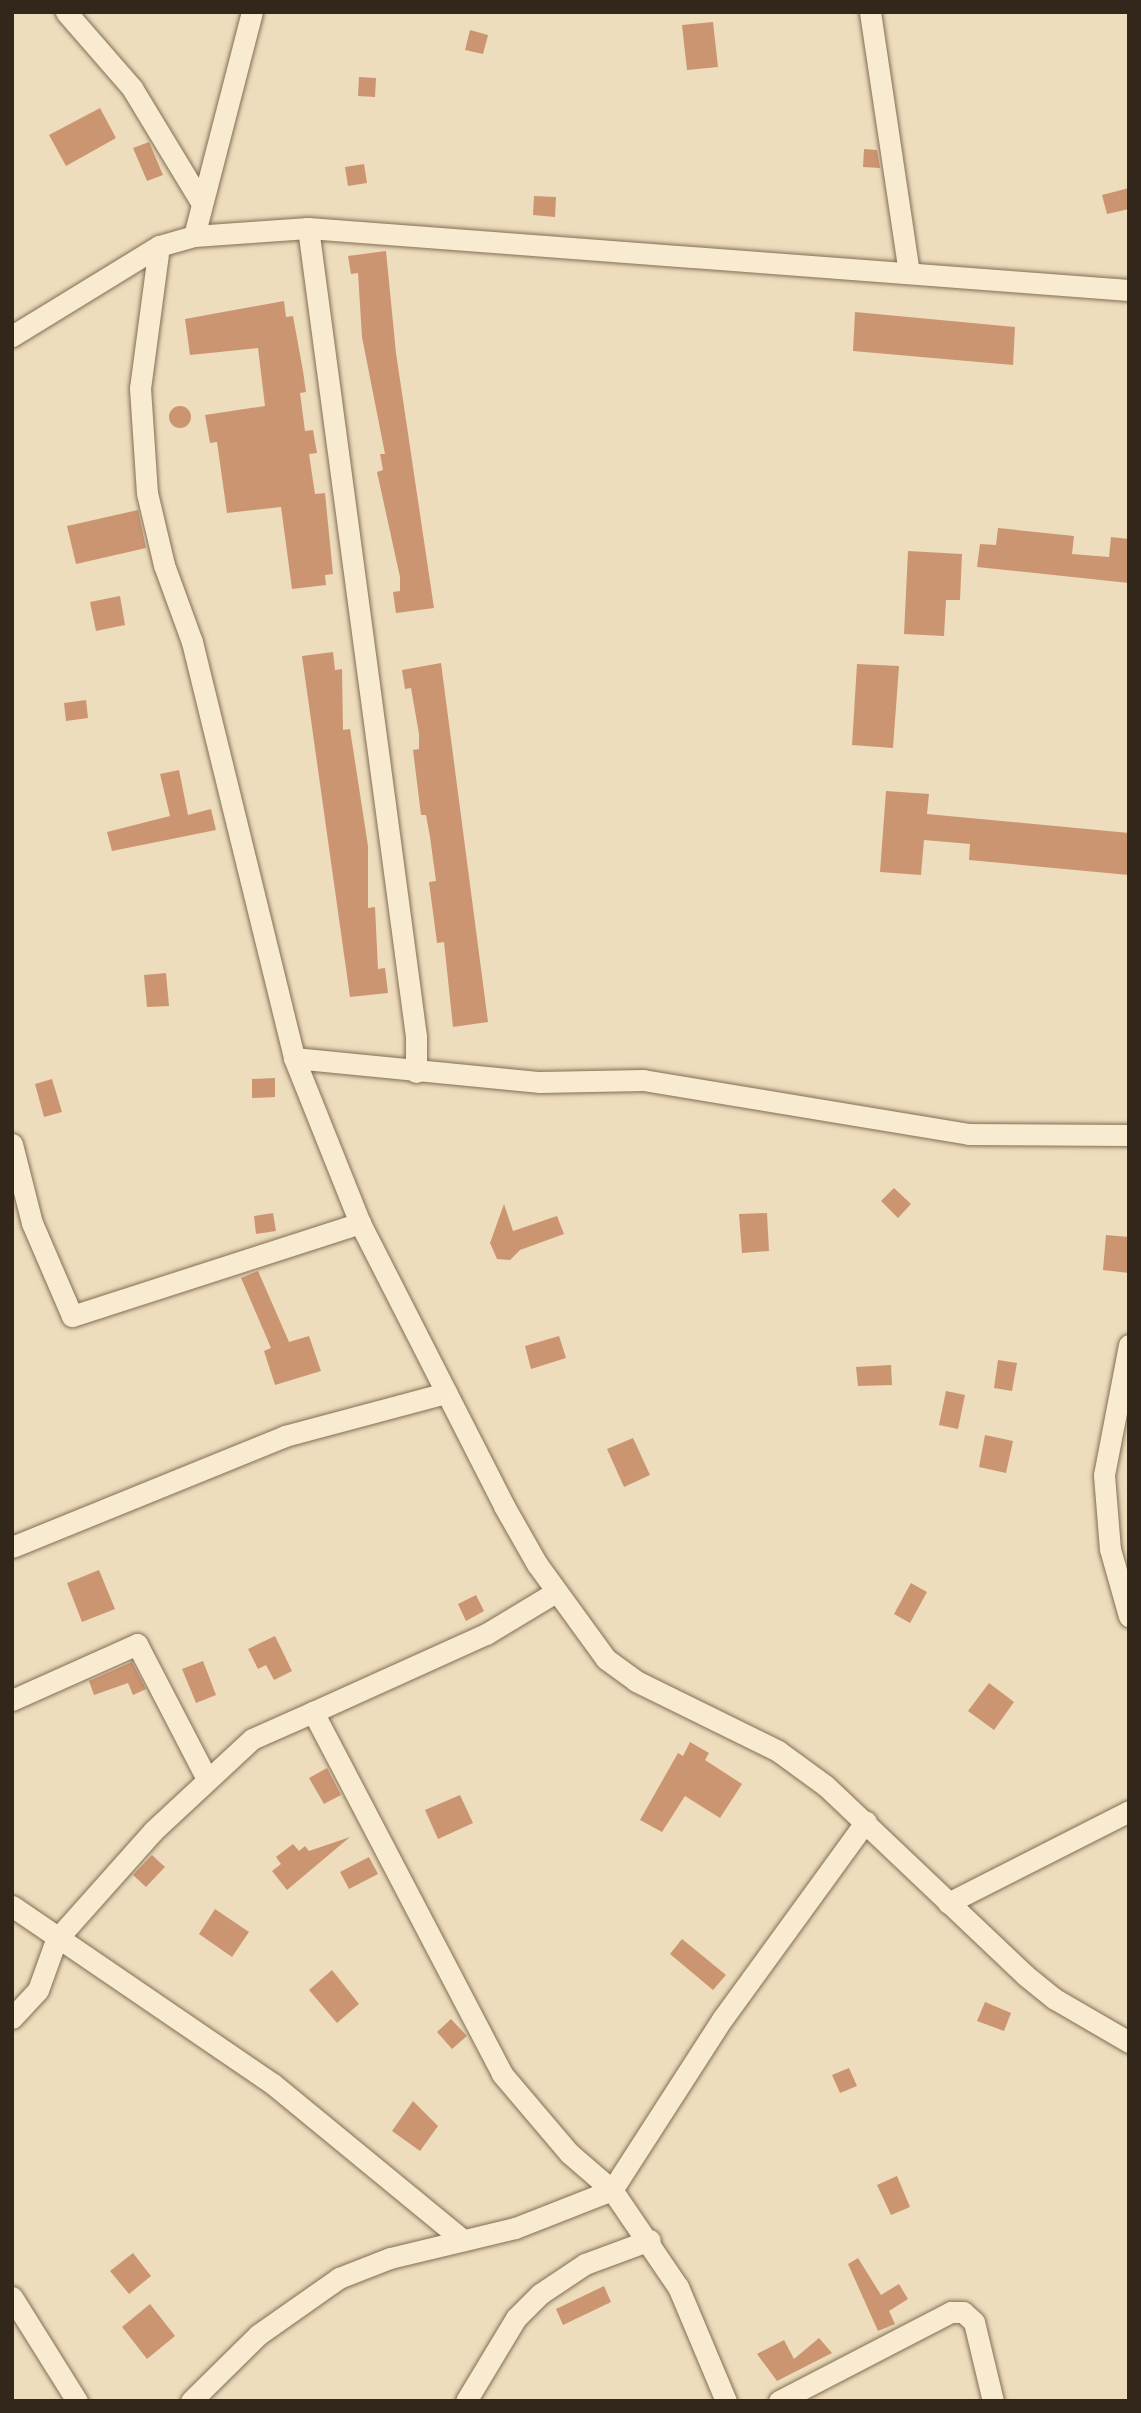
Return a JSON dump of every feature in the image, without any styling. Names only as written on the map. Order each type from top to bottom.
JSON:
[{"type":"street","points":[[66,12],[132,88],[201,202]]},
{"type":"street","points":[[194,236],[252,12]]},
{"type":"street","points":[[870,12],[909,272]]},
{"type":"street","points":[[308,228],[416,1036],[416,1072]]},
{"type":"street","points":[[12,336],[159,246],[194,236],[308,228],[1129,290]]},
{"type":"street","points":[[159,246],[140,388],[147,493],[164,565],[192,642],[293,1058],[360,1223],[446,1393],[556,1592],[606,1659],[636,1681],[778,1751],[866,1821],[948,1903],[1055,1999],[1129,2042]]},
{"type":"street","points":[[293,1058],[540,1082],[643,1080],[968,1134],[1129,1135]]},
{"type":"street","points":[[12,1144],[22,1226],[68,1312],[77,1316],[360,1223]]},
{"type":"street","points":[[1129,1345],[1104,1475],[1110,1549],[1129,1616]]},
{"type":"street","points":[[12,1546],[285,1436],[446,1393]]},
{"type":"street","points":[[12,2018],[38,1990],[56,1940],[152,1831],[252,1739],[486,1634],[556,1592]]},
{"type":"street","points":[[12,1700],[137,1644],[207,1779]]},
{"type":"street","points":[[313,1712],[502,2074],[569,2153],[612,2190],[650,2240],[678,2287],[726,2401]]},
{"type":"street","points":[[948,1903],[1129,1811]]},
{"type":"street","points":[[191,2401],[258,2335],[339,2278],[565,2212],[612,2190],[723,2018],[866,1821]]},
{"type":"street","points":[[12,1906],[56,1940],[273,2084],[463,2240]]},
{"type":"street","points":[[467,2401],[516,2318],[540,2294],[585,2264],[650,2240]]},
{"type":"street","points":[[12,2297],[66,2397]]},
{"type":"street","points":[[779,2401],[951,2312],[963,2312],[974,2322],[993,2401]]},
{"type":"building","points":[[713,22],[718,67],[687,70],[682,25]]},
{"type":"building","points":[[470,30],[488,35],[483,54],[465,50]]},
{"type":"building","points":[[359,77],[376,78],[375,97],[358,96]]},
{"type":"building","points":[[100,108],[116,138],[66,166],[49,135]]},
{"type":"building","points":[[149,142],[163,175],[147,181],[133,148]]},
{"type":"building","points":[[864,149],[877,150],[880,168],[863,167]]},
{"type":"building","points":[[364,164],[367,183],[348,186],[345,167]]},
{"type":"building","points":[[1129,188],[1129,209],[1107,214],[1102,195]]},
{"type":"building","points":[[534,196],[556,197],[555,217],[533,215]]},
{"type":"building","points":[[386,251],[396,353],[434,608],[396,613],[393,592],[400,591],[400,577],[377,472],[383,470],[380,454],[385,454],[362,337],[358,273],[351,274],[348,256]]},
{"type":"building","points":[[284,301],[286,317],[293,316],[303,371],[306,392],[300,393],[305,431],[313,430],[317,453],[309,454],[315,494],[325,493],[333,574],[325,575],[326,585],[292,589],[281,507],[227,513],[217,442],[210,443],[205,415],[265,406],[258,348],[190,355],[185,319]]},
{"type":"building","points":[[855,312],[1015,327],[1013,365],[853,351]]},
{"type":"building","points":[[176,406],[184,406],[191,413],[191,421],[184,428],[176,428],[169,421],[169,413]]},
{"type":"building","points":[[138,510],[146,548],[76,564],[67,526]]},
{"type":"building","points":[[998,528],[1074,536],[1072,554],[1109,557],[1111,537],[1129,539],[1129,583],[977,567],[980,544],[996,545]]},
{"type":"building","points":[[908,551],[962,554],[960,600],[946,600],[944,636],[904,634]]},
{"type":"building","points":[[120,596],[125,625],[96,631],[90,602]]},
{"type":"building","points":[[333,652],[335,670],[342,669],[343,730],[350,729],[368,846],[368,908],[375,907],[378,969],[385,968],[388,993],[350,997],[302,656]]},
{"type":"building","points":[[441,663],[488,1022],[453,1027],[444,942],[437,943],[429,882],[436,881],[430,837],[426,815],[421,815],[413,750],[419,749],[419,734],[411,688],[405,689],[402,670]]},
{"type":"building","points":[[857,664],[899,666],[893,748],[852,745]]},
{"type":"building","points":[[86,700],[88,718],[66,721],[64,703]]},
{"type":"building","points":[[179,770],[188,815],[211,809],[216,830],[112,851],[107,832],[170,816],[160,774]]},
{"type":"building","points":[[886,791],[929,794],[927,814],[1129,833],[1129,875],[969,860],[970,844],[924,840],[921,875],[880,872]]},
{"type":"building","points":[[166,973],[169,1006],[147,1007],[144,975]]},
{"type":"building","points":[[275,1078],[275,1097],[252,1098],[252,1079]]},
{"type":"building","points":[[52,1079],[62,1112],[44,1117],[35,1084]]},
{"type":"building","points":[[894,1188],[911,1204],[898,1218],[881,1201]]},
{"type":"building","points":[[504,1204],[513,1231],[557,1216],[564,1234],[520,1250],[510,1260],[497,1259],[490,1243]]},
{"type":"building","points":[[273,1213],[276,1231],[256,1234],[254,1216]]},
{"type":"building","points":[[767,1213],[769,1251],[742,1253],[739,1214]]},
{"type":"building","points":[[1106,1235],[1129,1237],[1129,1273],[1103,1270]]},
{"type":"building","points":[[258,1271],[289,1342],[309,1336],[321,1371],[275,1385],[264,1351],[271,1348],[241,1278]]},
{"type":"building","points":[[559,1336],[566,1358],[531,1369],[525,1346]]},
{"type":"building","points":[[998,1360],[1017,1363],[1012,1391],[994,1388]]},
{"type":"building","points":[[891,1365],[892,1385],[858,1386],[856,1367]]},
{"type":"building","points":[[946,1391],[965,1395],[958,1429],[939,1425]]},
{"type":"building","points":[[985,1435],[1013,1441],[1006,1473],[979,1467]]},
{"type":"building","points":[[633,1438],[650,1475],[624,1487],[607,1449]]},
{"type":"building","points":[[99,1570],[115,1609],[82,1622],[67,1583]]},
{"type":"building","points":[[911,1583],[927,1592],[910,1623],[894,1614]]},
{"type":"building","points":[[476,1595],[484,1611],[466,1621],[458,1604]]},
{"type":"building","points":[[275,1636],[292,1671],[274,1680],[266,1665],[258,1669],[248,1649]]},
{"type":"building","points":[[203,1661],[216,1695],[196,1703],[182,1669]]},
{"type":"building","points":[[132,1662],[146,1689],[133,1695],[128,1683],[94,1695],[89,1681]]},
{"type":"building","points":[[989,1683],[1014,1702],[994,1730],[968,1711]]},
{"type":"building","points":[[690,1742],[709,1753],[705,1760],[742,1784],[720,1818],[685,1796],[662,1832],[640,1820],[678,1753],[683,1756]]},
{"type":"building","points":[[327,1768],[341,1795],[324,1804],[309,1778]]},
{"type":"building","points":[[460,1795],[473,1823],[438,1839],[425,1810]]},
{"type":"building","points":[[350,1837],[287,1890],[272,1871],[281,1864],[276,1857],[293,1844],[299,1851],[305,1846],[309,1851]]},
{"type":"building","points":[[152,1855],[165,1867],[146,1887],[133,1875]]},
{"type":"building","points":[[369,1857],[378,1874],[349,1889],[340,1872]]},
{"type":"building","points":[[215,1909],[249,1932],[232,1957],[199,1934]]},
{"type":"building","points":[[682,1939],[726,1975],[713,1990],[670,1954]]},
{"type":"building","points":[[332,1970],[359,2004],[337,2023],[309,1990]]},
{"type":"building","points":[[985,2002],[1011,2013],[1004,2031],[977,2021]]},
{"type":"building","points":[[451,2019],[467,2036],[452,2049],[437,2032]]},
{"type":"building","points":[[849,2068],[857,2086],[840,2093],[832,2075]]},
{"type":"building","points":[[413,2101],[438,2126],[420,2151],[392,2131]]},
{"type":"building","points":[[897,2176],[910,2207],[891,2215],[877,2185]]},
{"type":"building","points":[[133,2253],[151,2276],[129,2294],[110,2271]]},
{"type":"building","points":[[858,2258],[881,2295],[899,2284],[908,2299],[889,2311],[895,2324],[878,2331],[848,2264]]},
{"type":"building","points":[[604,2286],[611,2302],[563,2325],[556,2309]]},
{"type":"building","points":[[150,2304],[175,2336],[147,2359],[122,2327]]},
{"type":"building","points":[[819,2338],[832,2353],[777,2381],[757,2354],[784,2340],[794,2359]]}]
